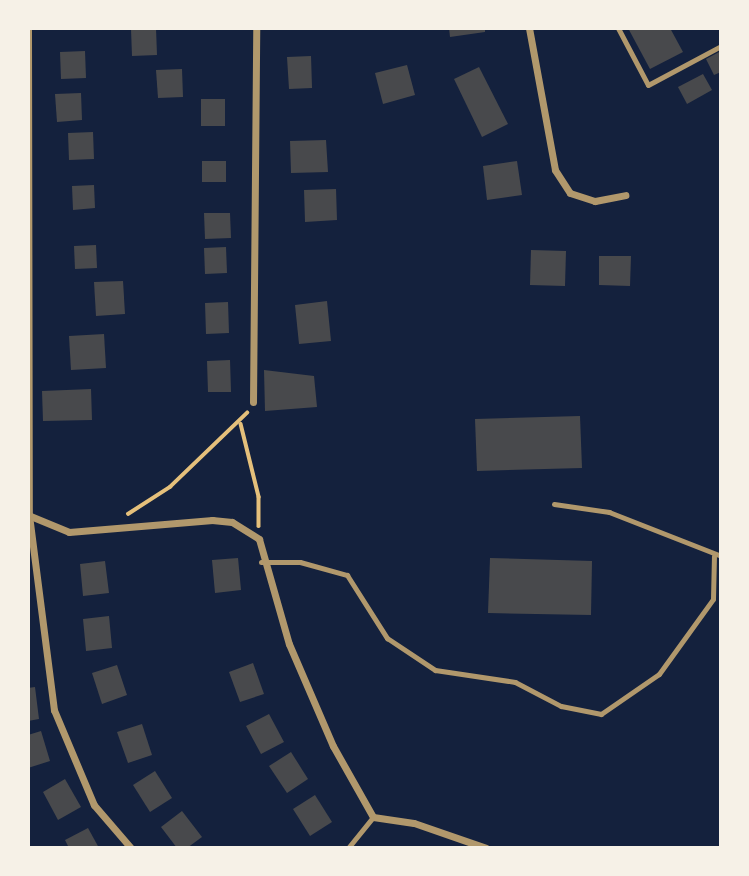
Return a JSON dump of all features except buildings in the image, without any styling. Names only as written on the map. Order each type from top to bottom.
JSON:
[{"type":"street","points":[[29,28],[29,515],[54,710],[94,805],[131,848]]},
{"type":"street","points":[[253,402],[256,28]]},
{"type":"street","points":[[529,28],[555,170],[570,193],[596,201],[625,195]]},
{"type":"street","points":[[29,515],[69,532],[212,520],[232,522],[259,539],[261,562],[332,746],[373,817],[414,823],[486,848]]},
{"type":"lane","points":[[618,28],[648,85],[721,46]]},
{"type":"lane","points":[[261,562],[300,562],[347,575],[387,638],[435,670],[515,682],[561,706],[601,714],[659,674],[713,599],[718,556],[609,512],[554,504]]},
{"type":"lane","points":[[348,848],[373,817]]},
{"type":"path","points":[[107,527],[170,486],[241,424],[253,402]]},
{"type":"path","points":[[241,424],[259,497],[259,539]]}]
